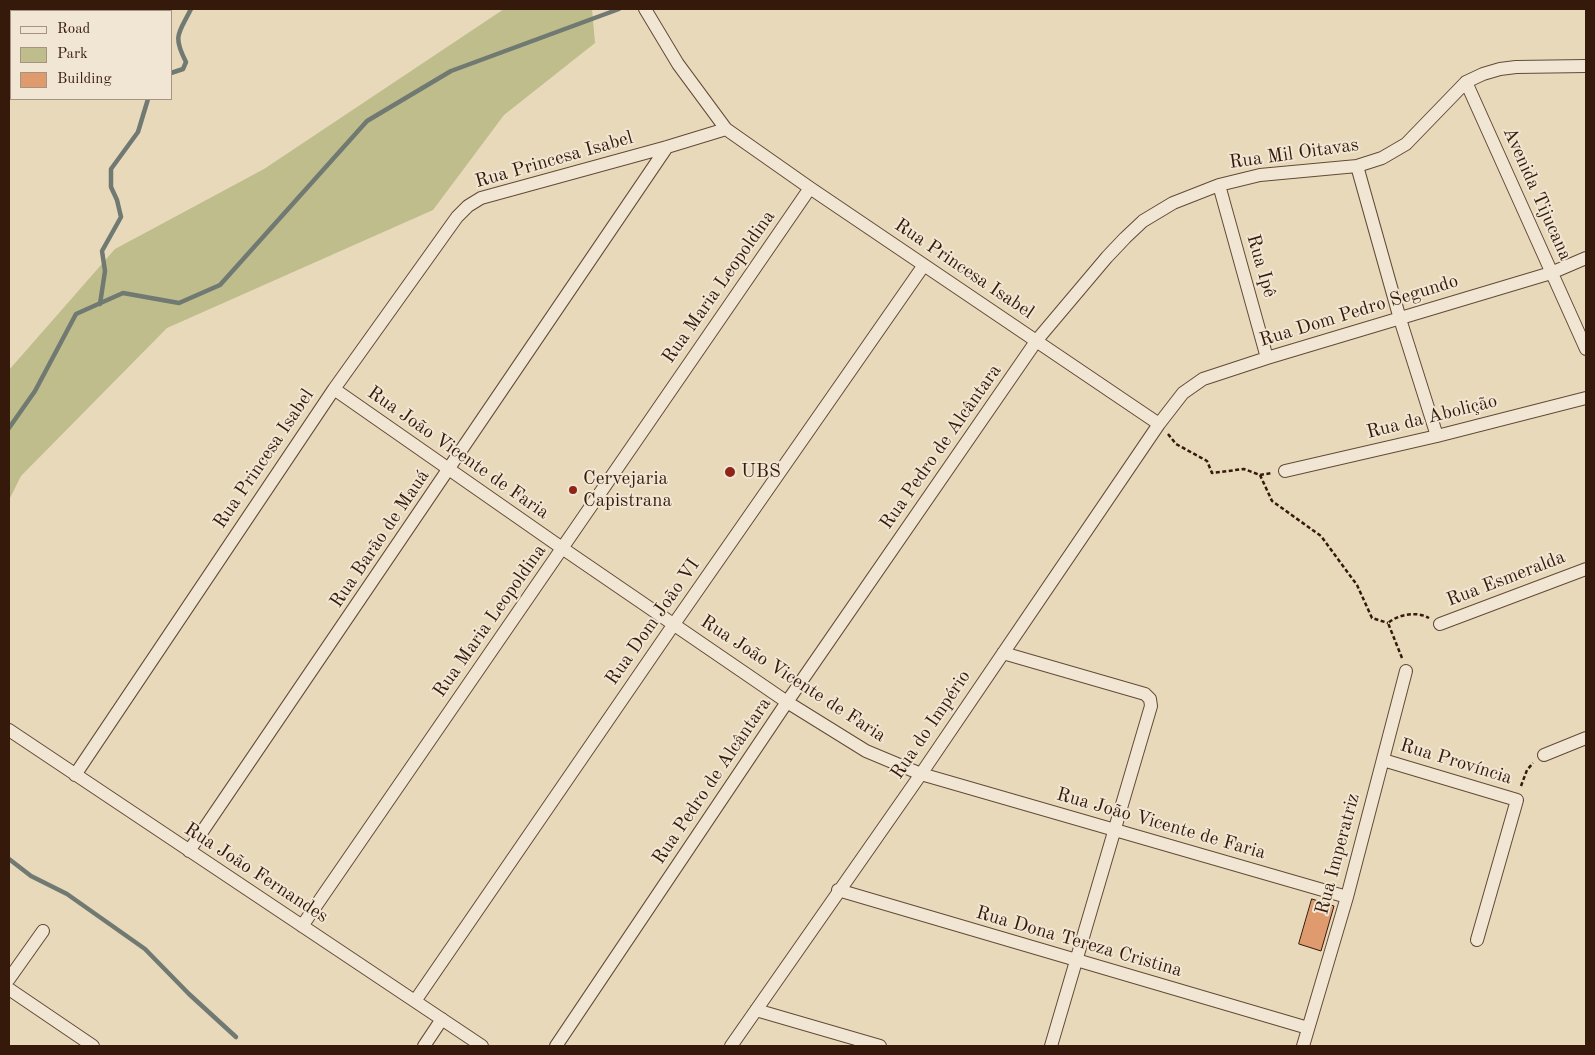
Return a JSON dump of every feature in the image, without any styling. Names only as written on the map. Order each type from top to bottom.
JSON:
[{"type":"street","points":[[646,10],[678,64],[726,129]]},
{"type":"street","name":"Rua Mil Oitavas","points":[[1037,340],[1107,257],[1143,221],[1173,203],[1219,185],[1260,175],[1357,166],[1382,158],[1406,144],[1466,82],[1500,69],[1516,66],[1586,66]]},
{"type":"street","name":"Avenida Tijucana","points":[[1466,82],[1586,349]]},
{"type":"street","name":"Rua Princesa Isabel","points":[[75,775],[334,389],[458,217],[472,203],[482,198],[726,129],[1159,424]]},
{"type":"street","name":"Rua Barão de Mauá","points":[[189,852],[667,147]]},
{"type":"street","points":[[1357,166],[1400,319],[1437,436]]},
{"type":"street","name":"Rua Ipê","points":[[1219,185],[1268,358]]},
{"type":"street","name":"Rua Maria Leopoldina","points":[[302,926],[810,188]]},
{"type":"street","name":"Rua Dom Pedro Segundo","points":[[1159,424],[1178,399],[1196,383],[1204,379],[1551,273],[1586,258]]},
{"type":"street","name":"Rua Dom João VI","points":[[415,1001],[924,265]]},
{"type":"street","name":"Rua Pedro de Alcântara","points":[[556,1046],[787,702],[1037,340]]},
{"type":"street","name":"Rua João Vicente de Faria","points":[[334,389],[787,702],[866,751],[921,774],[1347,897]]},
{"type":"street","name":"Rua da Abolição","points":[[1285,471],[1437,436],[1586,398]]},
{"type":"street","name":"Rua do Império","points":[[731,1046],[838,890],[921,774],[1159,424]]},
{"type":"street","name":"Rua Esmeralda","points":[[1440,624],[1586,568]]},
{"type":"street","points":[[1003,653],[1145,694],[1150,698],[1151,706],[1051,1046]]},
{"type":"street","name":"Rua Imperatriz","points":[[1303,1046],[1347,897],[1406,671]]},
{"type":"street","name":"Rua João Fernandes","points":[[9,730],[482,1046]]},
{"type":"street","points":[[1544,755],[1586,738]]},
{"type":"street","name":"Rua Província","points":[[1383,760],[1517,800]]},
{"type":"street","points":[[1476,940],[1517,800]]},
{"type":"street","name":"Rua Dona Tereza Cristina","points":[[838,890],[1308,1028]]},
{"type":"street","points":[[9,979],[43,931]]},
{"type":"street","points":[[9,989],[93,1046]]},
{"type":"street","points":[[756,1010],[880,1046]]},
{"type":"street","points":[[424,1046],[442,1019]]},
{"type":"path","points":[[1159,424],[1176,444],[1207,461],[1212,473],[1244,469],[1260,475],[1272,501],[1321,536],[1357,585],[1372,618],[1388,623]]},
{"type":"path","points":[[1388,623],[1394,617],[1411,614],[1424,615],[1440,624]]},
{"type":"path","points":[[1388,623],[1406,671]]},
{"type":"path","points":[[1517,800],[1527,770],[1534,761],[1544,755]]},
{"type":"green space","points":[[504,9],[592,9],[595,43],[504,115],[433,210],[167,328],[21,476],[9,500],[9,370],[115,249],[264,169]]},
{"type":"building","points":[[1312,899],[1334,906],[1321,951],[1299,944]]},
{"type":"waterway","points":[[172,73],[183,69],[186,62],[178,40],[180,29],[191,9]]},
{"type":"waterway","points":[[9,428],[35,391],[76,314],[123,293],[179,303],[220,285],[367,121],[451,71],[619,9]]},
{"type":"waterway","points":[[100,304],[105,271],[102,251],[121,217],[117,200],[111,187],[111,169],[138,132],[148,100]]},
{"type":"waterway","points":[[9,859],[31,876],[67,894],[145,949],[189,994],[236,1037]]},
{"type":"place","name":"UBS","points":[[730,472]]},
{"type":"place","name":"Cervejaria Capistrana","points":[[573,490]]}]
